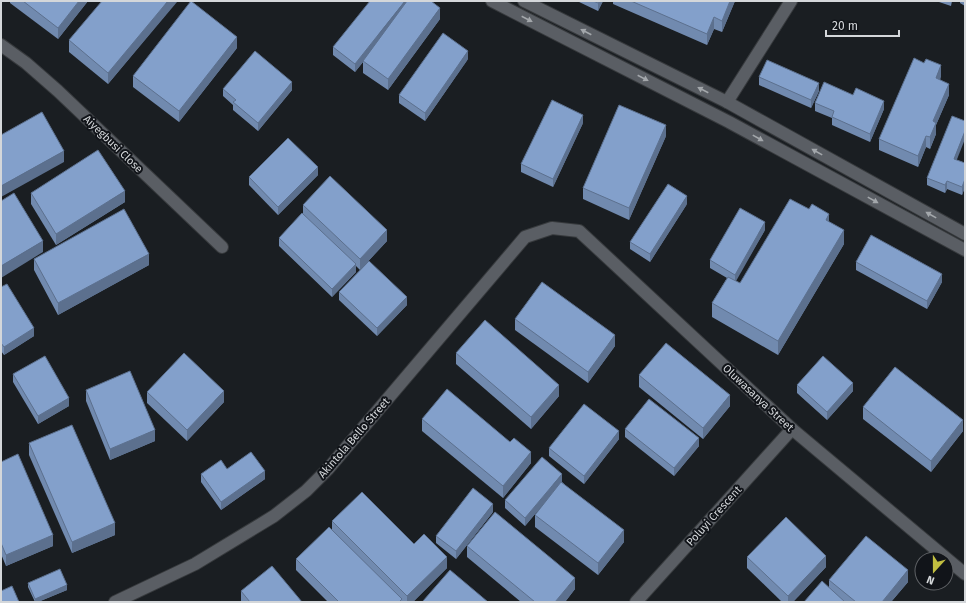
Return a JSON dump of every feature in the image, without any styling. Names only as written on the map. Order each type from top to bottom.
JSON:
[{"type":"street","points":[[492,1],[729,122],[965,250]]},
{"type":"street","points":[[524,1],[727,102],[965,234]]},
{"type":"street","points":[[727,102],[791,1]]},
{"type":"street","name":"Aiyegbusi Close","points":[[1,45],[26,63],[58,91],[222,247]]},
{"type":"street","name":"Oluwasanya Street","points":[[552,228],[579,231],[792,429],[965,574]]},
{"type":"street","name":"Akintola Bello Street","points":[[114,602],[194,564],[274,516],[306,491],[333,464],[525,237],[552,228]]},
{"type":"street","name":"Poluyi Crescent","points":[[636,602],[792,429]]},
{"type":"building","points":[[23,1],[79,1],[58,28]]},
{"type":"building","points":[[102,1],[168,1],[108,73],[69,40]]},
{"type":"building","points":[[191,1],[237,37],[179,111],[133,76]]},
{"type":"building","points":[[370,1],[405,1],[355,64],[333,47]]},
{"type":"building","points":[[407,1],[431,1],[440,8],[388,79],[363,61]]},
{"type":"building","points":[[631,1],[730,1],[722,21],[714,17],[707,34]]},
{"type":"building","points":[[443,33],[468,51],[425,113],[399,95]]},
{"type":"building","points":[[255,51],[292,82],[258,123],[233,102],[236,100],[223,89]]},
{"type":"building","points":[[914,58],[924,63],[926,59],[941,65],[936,78],[949,84],[933,121],[936,123],[930,137],[926,136],[918,156],[879,139]]},
{"type":"building","points":[[767,60],[819,83],[811,100],[759,77]]},
{"type":"building","points":[[824,82],[853,95],[856,88],[884,101],[870,134],[832,117],[834,111],[815,103]]},
{"type":"building","points":[[552,100],[583,115],[553,179],[521,164]]},
{"type":"building","points":[[619,105],[666,125],[629,208],[583,188]]},
{"type":"building","points":[[42,112],[64,151],[1,186],[1,135]]},
{"type":"building","points":[[952,116],[965,121],[965,131],[954,159],[965,163],[965,179],[962,187],[947,181],[945,185],[927,178]]},
{"type":"building","points":[[288,138],[318,167],[278,207],[249,177]]},
{"type":"building","points":[[98,150],[125,191],[56,234],[31,193]]},
{"type":"building","points":[[330,176],[387,230],[360,259],[303,205]]},
{"type":"building","points":[[668,184],[687,196],[650,254],[630,242]]},
{"type":"building","points":[[14,193],[43,241],[1,266],[1,201]]},
{"type":"building","points":[[790,199],[809,209],[812,204],[829,214],[826,220],[844,230],[778,341],[712,303],[728,277],[740,283]]},
{"type":"building","points":[[740,208],[765,222],[735,275],[710,260]]},
{"type":"building","points":[[124,209],[149,254],[58,303],[34,259]]},
{"type":"building","points":[[302,213],[356,264],[332,289],[279,238]]},
{"type":"building","points":[[871,235],[942,274],[927,301],[856,262]]},
{"type":"building","points":[[369,261],[407,297],[377,328],[339,292]]},
{"type":"building","points":[[542,282],[615,335],[588,372],[515,319]]},
{"type":"building","points":[[7,284],[34,328],[4,347],[1,343],[1,287]]},
{"type":"building","points":[[485,320],[559,385],[531,417],[456,353]]},
{"type":"building","points":[[666,343],[730,395],[703,428],[639,375]]},
{"type":"building","points":[[184,353],[224,391],[187,430],[147,392]]},
{"type":"building","points":[[45,356],[69,398],[38,416],[13,374]]},
{"type":"building","points":[[823,356],[853,383],[827,412],[797,385]]},
{"type":"building","points":[[895,367],[963,420],[931,461],[863,407]]},
{"type":"building","points":[[130,371],[155,430],[110,449],[86,390]]},
{"type":"building","points":[[447,389],[510,442],[514,438],[531,452],[503,486],[422,419]]},
{"type":"building","points":[[649,399],[699,438],[674,468],[625,429]]},
{"type":"building","points":[[584,404],[619,431],[584,476],[549,448]]},
{"type":"building","points":[[72,425],[115,523],[72,542],[29,443]]},
{"type":"building","points":[[251,452],[265,471],[221,502],[201,474],[221,460],[227,469]]},
{"type":"building","points":[[18,454],[53,535],[6,555],[1,543],[1,462]]},
{"type":"building","points":[[542,457],[562,474],[525,518],[505,500]]},
{"type":"building","points":[[561,482],[624,530],[598,563],[535,515]]},
{"type":"building","points":[[473,488],[493,504],[456,551],[436,536]]},
{"type":"building","points":[[362,492],[414,544],[424,534],[447,557],[407,596],[332,521]]},
{"type":"building","points":[[495,512],[575,578],[555,602],[535,602],[467,546]]},
{"type":"building","points":[[786,517],[826,556],[788,596],[747,557]]},
{"type":"building","points":[[329,527],[402,599],[399,602],[339,602],[296,559]]},
{"type":"building","points":[[866,536],[908,570],[882,602],[856,602],[829,580]]},
{"type":"building","points":[[272,566],[302,602],[250,602],[241,591]]},
{"type":"building","points":[[60,569],[67,585],[35,599],[28,583]]},
{"type":"building","points":[[450,570],[488,602],[423,601]]},
{"type":"building","points":[[822,581],[845,602],[804,602]]},
{"type":"building","points":[[12,586],[19,602],[1,602],[1,591]]}]
